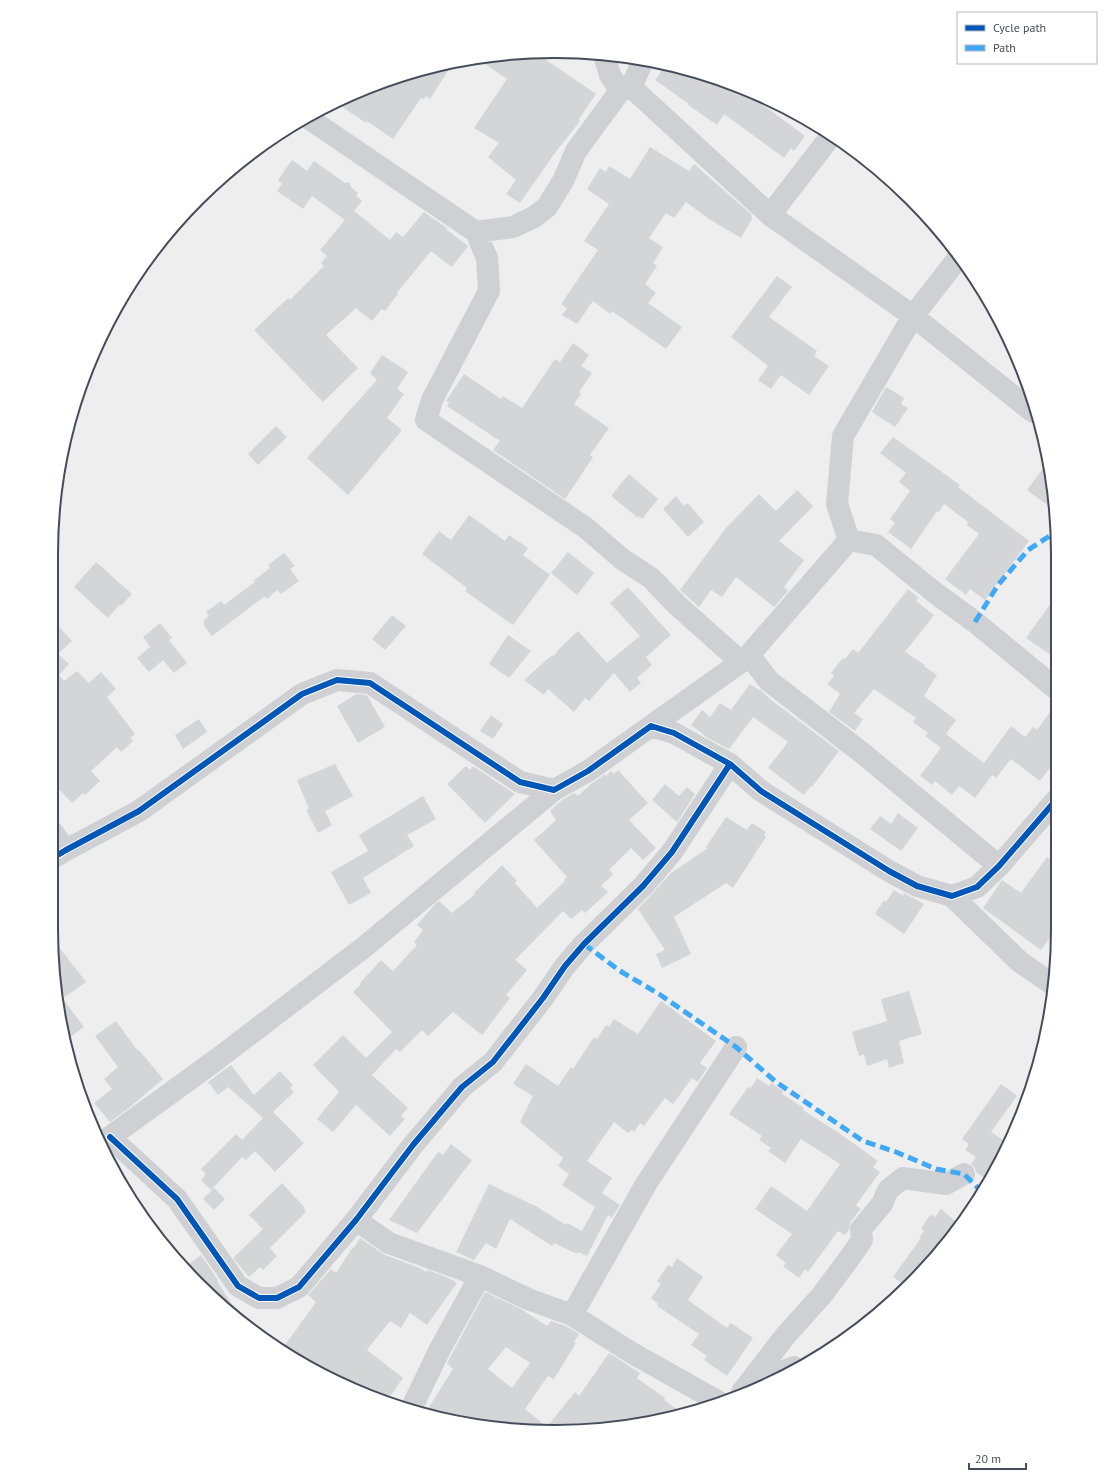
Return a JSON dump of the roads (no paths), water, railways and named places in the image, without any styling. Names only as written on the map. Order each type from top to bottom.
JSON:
[{"type":"street","points":[[606,61],[610,75],[770,215],[913,316],[1029,409]]},
{"type":"street","points":[[476,232],[513,226],[534,217],[547,207],[563,181],[576,151],[625,89],[640,66]]},
{"type":"street","points":[[313,121],[476,232],[487,258],[489,290],[432,400],[426,420],[579,524],[622,559],[651,578],[677,605],[745,658],[769,681],[862,752],[999,866]]},
{"type":"street","points":[[770,215],[828,140]]},
{"type":"street","points":[[849,540],[837,504],[843,436],[913,316],[955,262]]},
{"type":"street","points":[[730,764],[672,852],[643,886],[584,944],[565,966],[543,998],[493,1062],[462,1087],[413,1145],[356,1220],[298,1288],[277,1298],[260,1298],[238,1286],[178,1199],[106,1139],[216,1060],[364,948],[554,790],[588,771],[745,658],[849,540]]},
{"type":"street","points":[[849,540],[876,545],[934,592],[975,622],[1051,685]]},
{"type":"street","points":[[59,854],[139,811],[302,694],[337,680],[370,683],[520,782],[554,790]]},
{"type":"street","points":[[651,726],[674,733],[730,764],[761,791],[889,871],[917,886],[952,896],[1020,962],[1048,981]]},
{"type":"street","points":[[952,896],[977,887],[999,866],[1051,806]]},
{"type":"street","points":[[572,1315],[646,1184],[736,1047]]},
{"type":"street","points":[[746,1386],[786,1336],[822,1295],[851,1256],[862,1240],[861,1229],[882,1204],[888,1190],[903,1178],[946,1184],[964,1174]]},
{"type":"street","points":[[356,1220],[389,1243],[480,1276],[528,1299],[572,1315],[632,1353],[715,1399]]},
{"type":"street","points":[[413,1404],[440,1348],[480,1276]]}]
